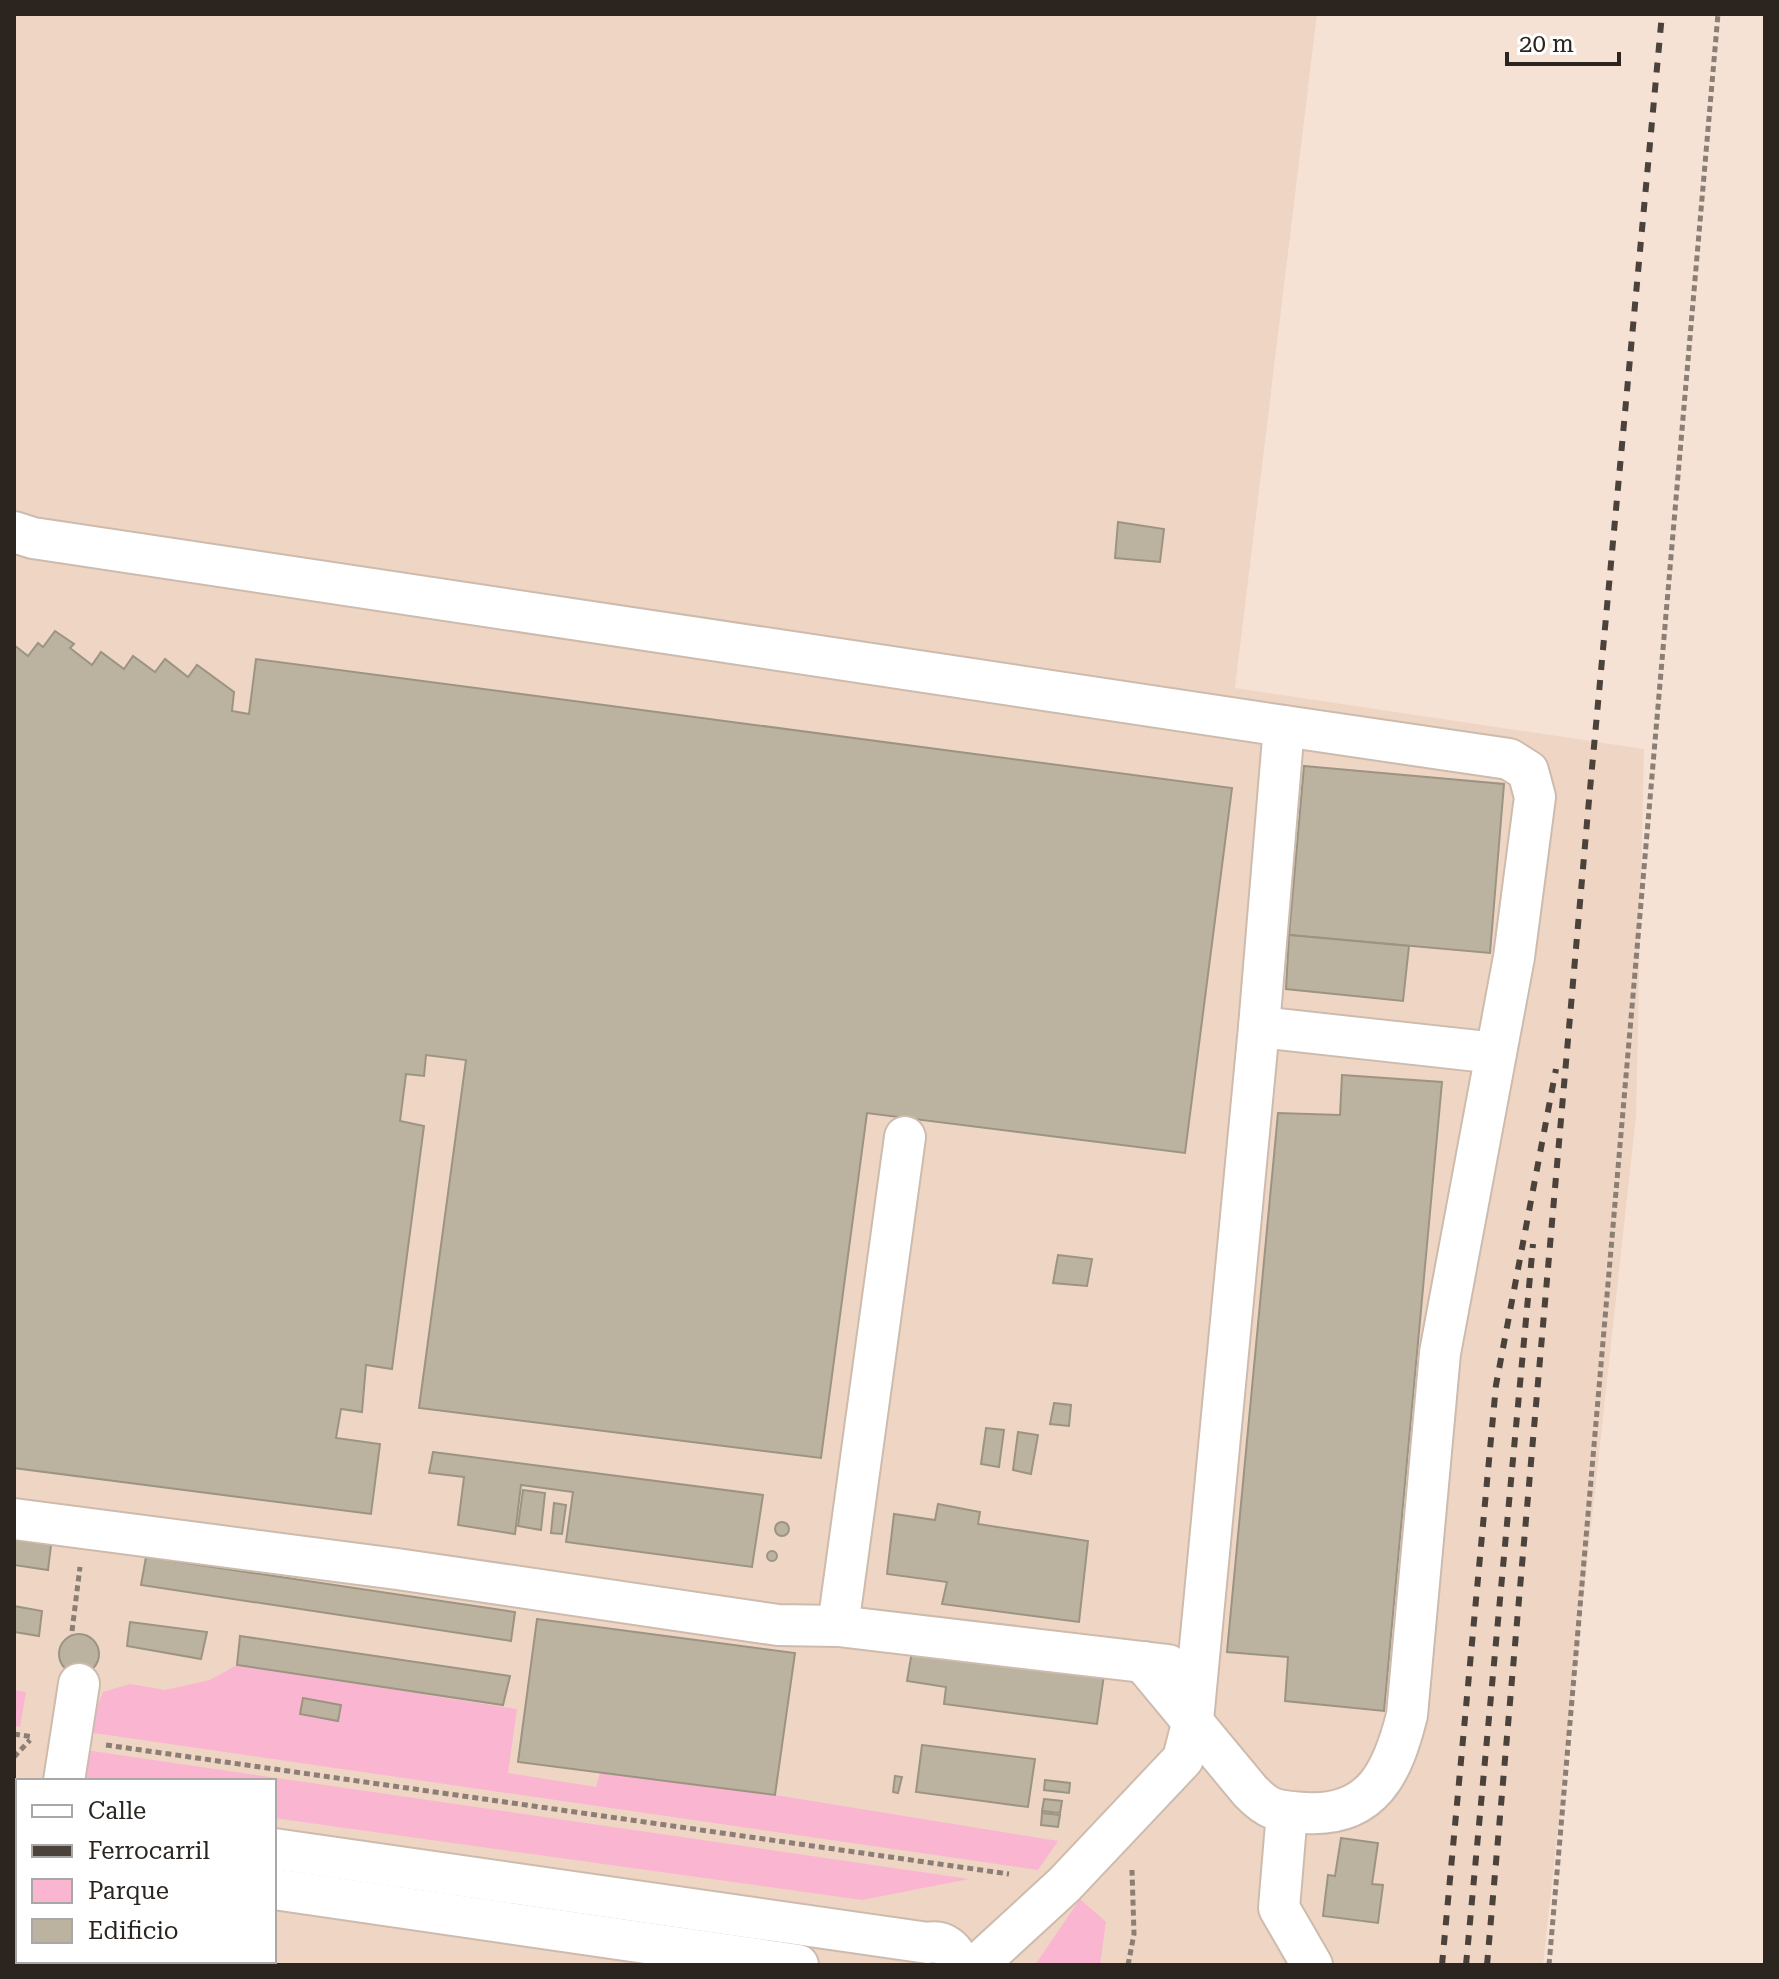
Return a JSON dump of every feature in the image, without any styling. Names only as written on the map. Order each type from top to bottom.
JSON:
[{"type":"lane","points":[[20,539],[1509,759],[1528,771],[1535,797],[1514,957],[1440,1353],[1407,1715],[1397,1753],[1378,1787],[1351,1807],[1318,1814],[1274,1811],[1263,1805],[1143,1662]]},
{"type":"lane","points":[[977,1965],[1064,1885],[1183,1759],[1193,1720],[1259,1027],[1284,726]]},
{"type":"lane","points":[[1259,1027],[1496,1053]]},
{"type":"lane","points":[[838,1626],[905,1137]]},
{"type":"lane","points":[[14,1519],[95,1537],[397,1569],[778,1625],[838,1626],[1169,1665],[1187,1661],[1200,1648]]},
{"type":"lane","points":[[64,1779],[79,1684]]},
{"type":"lane","points":[[1287,1812],[1279,1908],[1312,1965]]},
{"type":"lane","points":[[276,1849],[935,1942],[949,1947],[958,1959],[958,1965]]},
{"type":"lane","points":[[276,1889],[798,1965]]},
{"type":"path","points":[[1549,1965],[1718,14]]},
{"type":"path","points":[[72,1631],[95,1537]]},
{"type":"path","points":[[14,1734],[1009,1874]]},
{"type":"shaded area","points":[[14,14],[1317,14],[1235,688],[1644,749],[1636,1116],[1543,1965],[14,1965]]},
{"type":"green space","points":[[237,1665],[517,1709],[508,1773],[596,1787],[600,1773],[775,1795],[1058,1841],[1038,1870],[87,1732],[103,1692],[130,1684],[165,1690],[210,1680]]},
{"type":"green space","points":[[14,1690],[26,1692],[20,1727],[14,1726]]},
{"type":"green space","points":[[85,1750],[969,1879],[862,1900],[276,1818],[276,1779],[82,1779]]},
{"type":"green space","points":[[1080,1899],[1106,1922],[1100,1965],[1035,1965]]},
{"type":"green space","points":[[14,1941],[16,1963],[116,1963],[115,1965],[14,1965]]},
{"type":"building","points":[[1118,522],[1164,529],[1160,562],[1115,558]]},
{"type":"building","points":[[55,631],[74,644],[70,648],[92,665],[101,652],[124,669],[133,656],[155,672],[165,659],[188,677],[197,665],[234,692],[232,711],[249,714],[256,659],[1232,788],[1185,1153],[867,1113],[821,1458],[419,1408],[466,1060],[426,1055],[424,1076],[406,1074],[400,1121],[424,1126],[392,1369],[366,1365],[362,1412],[341,1409],[336,1438],[380,1444],[371,1514],[14,1468],[14,645],[28,656],[38,643],[43,647]]},
{"type":"building","points":[[1304,766],[1504,784],[1490,953],[1289,935]]},
{"type":"building","points":[[1289,935],[1409,946],[1403,1001],[1286,989]]},
{"type":"building","points":[[1342,1075],[1442,1082],[1384,1711],[1285,1701],[1288,1657],[1227,1652],[1278,1113],[1340,1115]]},
{"type":"building","points":[[1058,1255],[1092,1259],[1087,1286],[1053,1283]]},
{"type":"building","points":[[1054,1403],[1071,1405],[1069,1426],[1050,1424]]},
{"type":"building","points":[[986,1428],[1004,1430],[999,1467],[981,1464]]},
{"type":"building","points":[[1018,1432],[1038,1435],[1031,1474],[1013,1470]]},
{"type":"building","points":[[433,1452],[763,1495],[752,1567],[566,1542],[573,1492],[521,1485],[515,1534],[458,1525],[464,1477],[429,1473]]},
{"type":"building","points":[[523,1490],[545,1493],[541,1530],[518,1526]]},
{"type":"building","points":[[554,1503],[566,1505],[562,1534],[551,1533]]},
{"type":"building","points":[[938,1504],[980,1512],[978,1524],[1088,1541],[1079,1622],[942,1604],[947,1582],[887,1574],[894,1514],[935,1520]]},
{"type":"building","points":[[782,1522],[789,1529],[782,1536],[775,1529]]},
{"type":"building","points":[[14,1540],[51,1545],[48,1570],[14,1565]]},
{"type":"building","points":[[772,1551],[777,1556],[772,1561],[767,1556]]},
{"type":"building","points":[[146,1557],[515,1612],[511,1641],[141,1585]]},
{"type":"building","points":[[14,1606],[42,1611],[39,1636],[14,1632]]},
{"type":"building","points":[[537,1619],[795,1653],[775,1795],[518,1762]]},
{"type":"building","points":[[130,1622],[207,1632],[201,1659],[127,1646]]},
{"type":"building","points":[[79,1634],[93,1640],[99,1654],[93,1668],[79,1674],[65,1668],[59,1654],[65,1640]]},
{"type":"building","points":[[240,1636],[510,1676],[503,1705],[237,1665]]},
{"type":"building","points":[[912,1651],[1104,1675],[1097,1724],[944,1704],[946,1687],[907,1681]]},
{"type":"building","points":[[303,1698],[341,1705],[338,1721],[300,1714]]},
{"type":"building","points":[[922,1745],[1035,1759],[1028,1807],[916,1792]]},
{"type":"building","points":[[895,1776],[902,1777],[898,1793],[893,1792]]},
{"type":"building","points":[[1045,1780],[1070,1783],[1069,1793],[1044,1790]]},
{"type":"building","points":[[1044,1799],[1062,1801],[1060,1813],[1042,1811]]},
{"type":"building","points":[[1042,1813],[1060,1815],[1058,1827],[1041,1825]]},
{"type":"building","points":[[1341,1838],[1378,1843],[1372,1884],[1383,1885],[1378,1923],[1323,1916],[1328,1875],[1335,1876]]},
{"type":"railway","points":[[1487,1965],[1588,811],[1662,14]]},
{"type":"railway","points":[[1442,1965],[1496,1385],[1556,1069]]},
{"type":"railway","points":[[1466,1965],[1533,1244]]}]
